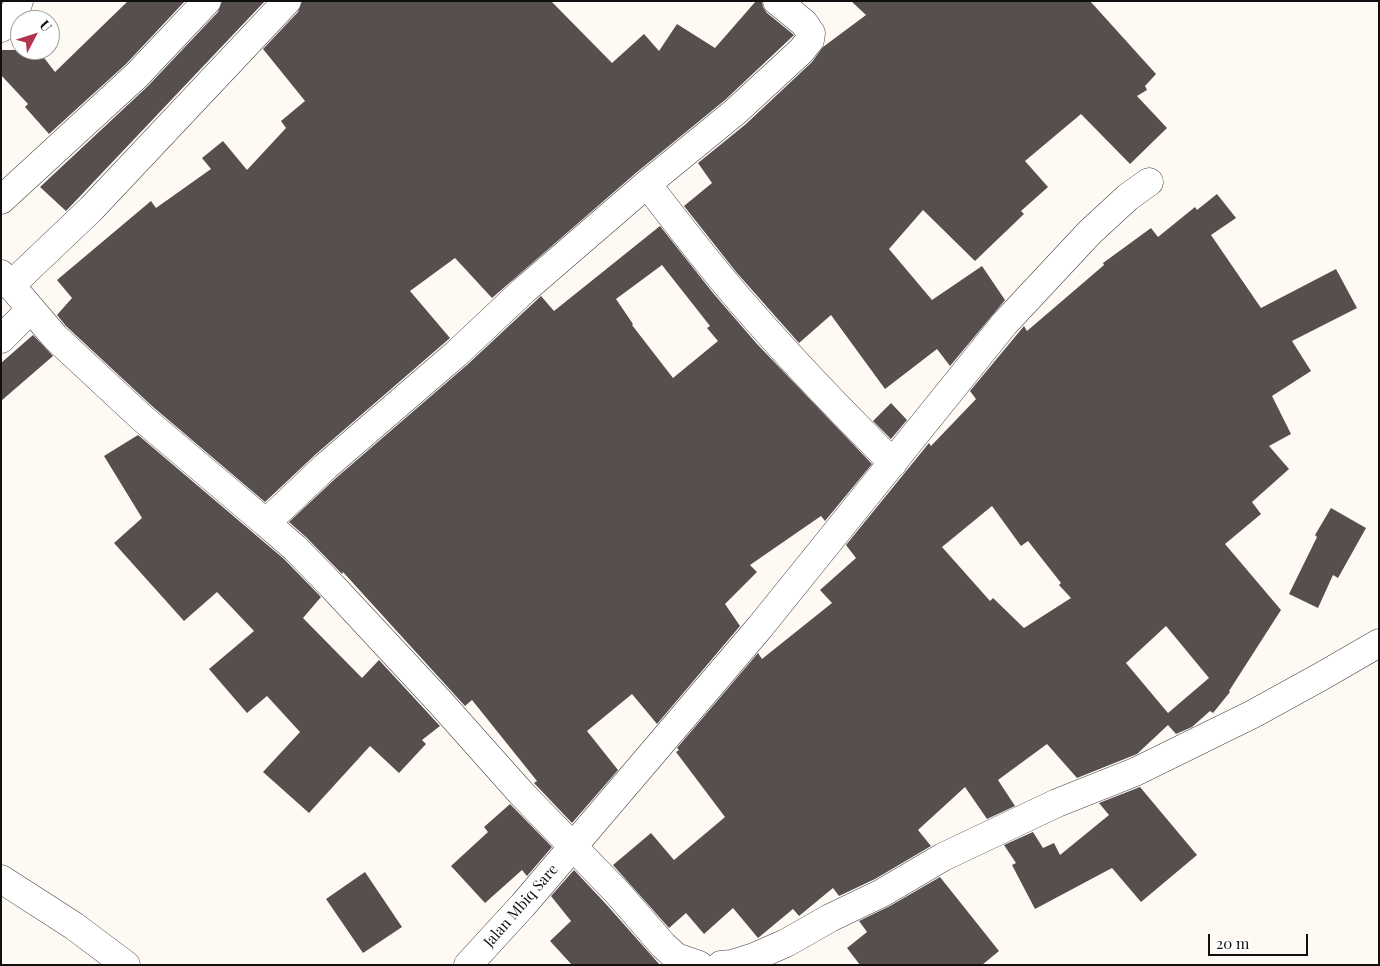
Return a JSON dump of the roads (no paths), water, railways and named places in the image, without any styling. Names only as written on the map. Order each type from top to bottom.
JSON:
[{"type":"street","points":[[1,28],[16,9],[19,1]]},
{"type":"street","points":[[1,200],[137,75],[207,1]]},
{"type":"street","points":[[287,1],[91,209],[6,280],[55,337],[142,418],[295,548],[440,702],[521,793],[676,957],[699,965]]},
{"type":"street","points":[[266,523],[326,466],[456,354],[522,291],[735,112],[807,46],[811,33],[808,26],[776,1]]},
{"type":"street","name":"Jalan Mbiq Sare","points":[[468,965],[524,905],[760,627],[1005,323],[1090,232],[1128,197],[1149,182]]},
{"type":"street","points":[[647,184],[720,278],[752,315],[827,397],[893,464]]},
{"type":"street","points":[[1,339],[30,310]]},
{"type":"street","points":[[721,965],[732,964],[754,957],[786,943],[830,918],[882,893],[943,857],[1057,803],[1135,772],[1252,714],[1379,643]]},
{"type":"street","points":[[1,879],[74,926],[126,965]]}]
